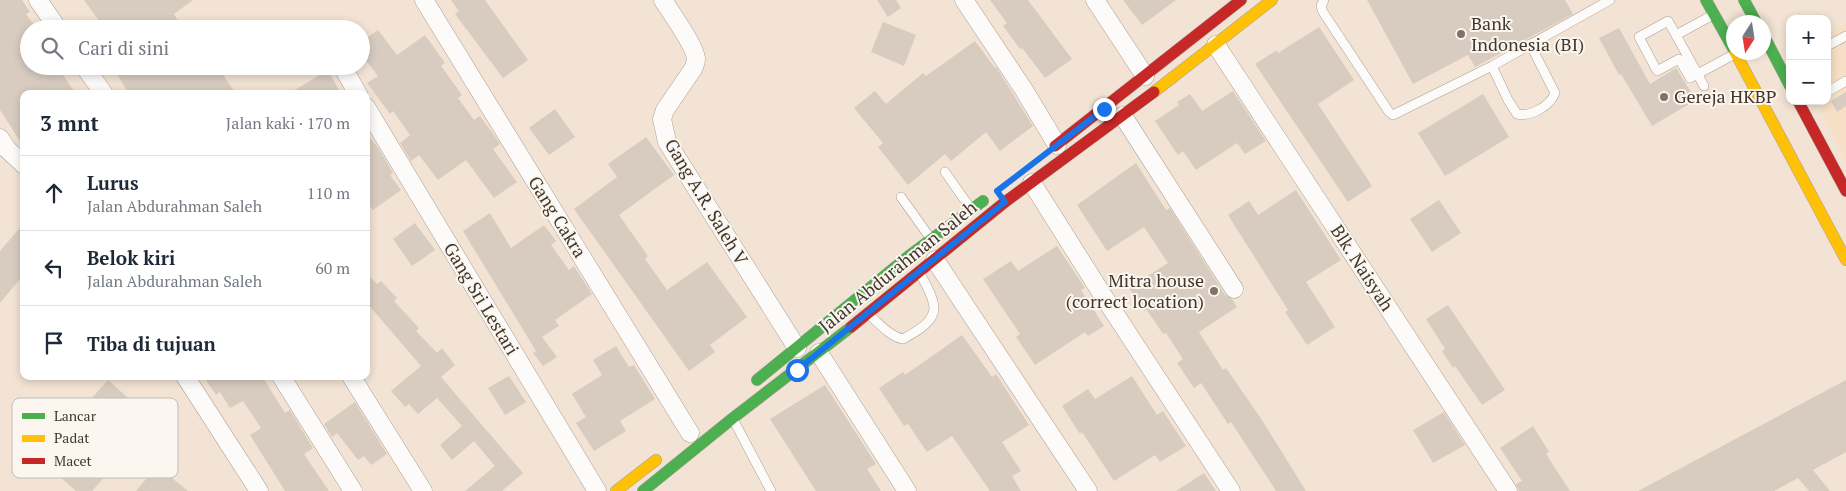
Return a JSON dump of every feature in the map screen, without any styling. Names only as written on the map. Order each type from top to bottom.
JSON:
[{"type":"main road","points":[[1053,148],[1241,0]]},
{"type":"main road","name":"Jalan Abdurahman Saleh","points":[[642,491],[868,314],[1005,202],[1123,116],[1272,0]]},
{"type":"main road","points":[[1706,0],[1726,36]]},
{"type":"main road","points":[[1744,0],[1752,15]]},
{"type":"main road","points":[[1771,46],[1786,69]]},
{"type":"main road","points":[[1739,60],[1846,260]]},
{"type":"main road","points":[[1800,105],[1846,191]]},
{"type":"main road","name":"Jalan Abdurahman Saleh","points":[[751,385],[932,239],[994,193],[1005,202]]},
{"type":"main road","points":[[616,491],[668,451]]},
{"type":"street","points":[[38,0],[52,20]]},
{"type":"street","name":"Gang Cakra","points":[[424,0],[690,433]]},
{"type":"street","name":"Gang A.R. Saleh V","points":[[663,0],[696,56],[696,63],[665,110],[662,119],[667,142],[797,348]]},
{"type":"street","points":[[964,0],[1024,90],[1053,148]]},
{"type":"street","points":[[1095,0],[1145,76]]},
{"type":"street","name":"Blk. Naisyah","points":[[1216,45],[1508,491]]},
{"type":"street","points":[[90,75],[101,90]]},
{"type":"street","points":[[347,75],[356,90]]},
{"type":"street","name":"Gang Sri Lestari","points":[[370,114],[597,491]]},
{"type":"street","points":[[1123,116],[1234,288]]},
{"type":"street","points":[[2,148],[20,163]]},
{"type":"street","points":[[1032,183],[1231,491]]},
{"type":"street","points":[[935,260],[1088,491]]},
{"type":"street","points":[[819,353],[907,491]]},
{"type":"street","points":[[187,380],[260,491]]},
{"type":"street","points":[[284,380],[353,491]]},
{"type":"street","points":[[354,380],[423,491]]},
{"type":"lane","points":[[1324,0],[1321,6],[1323,12],[1389,112],[1394,115],[1492,66],[1610,0]]},
{"type":"lane","points":[[1676,35],[1714,15]]},
{"type":"lane","points":[[1704,86],[1698,74],[1668,21],[1639,37],[1657,70],[1679,59],[1690,78],[1698,74],[1726,57]]},
{"type":"lane","points":[[1831,44],[1846,36]]},
{"type":"lane","points":[[1492,66],[1508,100],[1517,114],[1524,116],[1544,107],[1553,99],[1555,93],[1530,44]]},
{"type":"lane","points":[[1831,90],[1846,82]]},
{"type":"lane","points":[[945,172],[972,210]]},
{"type":"lane","points":[[901,196],[932,239]]},
{"type":"lane","points":[[868,314],[888,332],[903,339],[919,330],[934,311],[934,303],[920,272]]},
{"type":"lane","points":[[733,418],[771,491]]},
{"type":"shaded area","points":[[1846,24],[1846,162],[1818,105],[1831,105],[1831,32]]},
{"type":"building","points":[[0,0],[22,0],[30,12],[26,14],[30,20],[20,20],[20,75],[63,75],[73,90],[20,90],[20,141],[0,110]]},
{"type":"building","points":[[84,0],[193,0],[174,14],[178,20],[98,20]]},
{"type":"building","points":[[451,0],[485,0],[528,60],[503,78],[455,14],[459,11]]},
{"type":"building","points":[[877,0],[896,0],[901,8],[888,17]]},
{"type":"building","points":[[990,0],[1028,0],[1072,59],[1045,78],[1003,26],[1007,23]]},
{"type":"building","points":[[1123,0],[1176,0],[1142,25]]},
{"type":"building","name":"Bank Indonesia (BI)","points":[[1367,0],[1565,0],[1573,14],[1475,67],[1468,55],[1413,84]]},
{"type":"building","points":[[883,22],[916,35],[904,66],[871,52]]},
{"type":"building","points":[[1319,27],[1354,80],[1318,104],[1372,186],[1348,202],[1255,64],[1277,50],[1278,53]]},
{"type":"building","points":[[1619,28],[1650,84],[1676,68],[1696,100],[1652,126],[1621,74],[1619,75],[1599,38]]},
{"type":"building","points":[[378,30],[397,55],[425,35],[445,63],[441,66],[462,95],[458,98],[474,120],[480,116],[499,142],[500,144],[493,149],[517,182],[494,198],[466,160],[438,180],[419,155],[411,161],[400,143],[410,135],[393,111],[390,114],[367,83],[378,76],[370,66],[370,36]]},
{"type":"building","points":[[975,41],[996,67],[1033,126],[1000,151],[986,132],[951,161],[945,154],[908,185],[878,147],[883,143],[854,108],[875,91],[886,104],[923,73],[926,76]]},
{"type":"building","points":[[117,75],[224,75],[233,90],[200,90],[127,90]]},
{"type":"building","points":[[320,75],[331,75],[339,90],[295,90]]},
{"type":"building","points":[[1233,91],[1266,141],[1245,154],[1237,143],[1196,170],[1183,151],[1178,155],[1155,121],[1179,105],[1177,102],[1190,94],[1202,111]]},
{"type":"building","points":[[1846,92],[1846,106],[1837,112],[1831,101]]},
{"type":"building","points":[[1483,94],[1509,137],[1445,176],[1418,133]]},
{"type":"building","points":[[555,109],[575,137],[549,155],[529,128]]},
{"type":"building","points":[[646,137],[674,175],[619,215],[648,256],[645,259],[667,290],[707,262],[747,317],[710,345],[715,352],[689,371],[574,209],[617,177],[608,164]]},
{"type":"building","points":[[370,138],[379,149],[393,173],[390,175],[401,190],[373,210],[370,206]]},
{"type":"building","points":[[1136,163],[1166,210],[1170,208],[1225,295],[1232,299],[1237,307],[1199,332],[1223,370],[1226,368],[1262,420],[1306,491],[1276,491],[1231,422],[1228,424],[1201,383],[1194,388],[1177,363],[1183,359],[1166,333],[1163,334],[1147,310],[1144,311],[1129,288],[1168,263],[1144,227],[1107,251],[1077,205]]},
{"type":"building","points":[[1296,190],[1341,260],[1306,282],[1335,327],[1307,345],[1285,312],[1288,310],[1228,215],[1249,201],[1258,215]]},
{"type":"building","points":[[1439,200],[1461,233],[1432,252],[1410,219]]},
{"type":"building","points":[[490,213],[511,248],[544,225],[556,241],[551,245],[569,270],[574,266],[592,294],[555,320],[559,326],[542,337],[557,357],[543,366],[533,353],[536,351],[463,231]]},
{"type":"building","points":[[415,223],[435,250],[412,266],[393,239]]},
{"type":"building","points":[[20,228],[20,279],[0,303],[0,251]]},
{"type":"building","points":[[1057,246],[1085,288],[1081,290],[1104,326],[1088,336],[1085,332],[1035,365],[1016,337],[1020,334],[983,279],[1011,261],[1018,271]]},
{"type":"building","points":[[370,277],[377,284],[381,281],[397,298],[394,301],[419,328],[416,331],[437,353],[442,348],[455,365],[441,377],[523,473],[502,491],[465,491],[495,466],[474,441],[452,460],[440,445],[462,426],[437,398],[418,414],[409,404],[405,407],[391,391],[421,366],[370,307]]},
{"type":"building","points":[[1448,305],[1505,390],[1482,405],[1455,366],[1453,368],[1442,351],[1445,349],[1426,319]]},
{"type":"building","points":[[962,335],[992,377],[996,374],[1029,425],[1002,442],[1021,471],[1012,476],[1021,491],[990,491],[952,436],[927,452],[908,424],[904,426],[879,388],[903,372],[905,375]]},
{"type":"building","points":[[616,346],[629,367],[634,365],[655,399],[620,421],[626,431],[594,451],[576,423],[586,417],[572,394],[602,375],[593,360]]},
{"type":"building","points":[[509,376],[526,402],[505,415],[488,388]]},
{"type":"building","points":[[1132,376],[1157,415],[1163,411],[1186,446],[1160,462],[1155,455],[1114,481],[1082,432],[1080,434],[1062,406],[1088,389],[1095,399]]},
{"type":"building","points":[[108,380],[128,398],[92,398]]},
{"type":"building","points":[[206,380],[264,380],[285,413],[290,410],[313,448],[304,454],[329,491],[285,491],[250,435],[261,428],[243,401],[230,408],[220,392],[216,395]]},
{"type":"building","points":[[1846,380],[1846,452],[1813,470],[1830,491],[1809,491],[1798,478],[1774,491],[1638,491]]},
{"type":"building","points":[[825,385],[876,464],[867,469],[881,491],[816,491],[770,419]]},
{"type":"building","points":[[355,402],[387,454],[371,465],[364,456],[358,460],[337,433],[332,437],[324,424]]},
{"type":"building","points":[[1444,412],[1465,445],[1433,463],[1413,430]]},
{"type":"building","points":[[1533,426],[1549,452],[1546,454],[1570,491],[1519,491],[1516,484],[1522,481],[1500,448]]},
{"type":"building","points":[[1204,473],[1216,491],[1176,491]]},
{"type":"building","points":[[61,478],[104,478],[92,491],[76,491]]},
{"type":"building","points":[[147,478],[172,478],[188,491],[136,491]]},
{"type":"traffic: fast","points":[[1706,0],[1726,36]]},
{"type":"traffic: fast","points":[[1744,0],[1752,15]]},
{"type":"traffic: fast","points":[[1771,49],[1786,78]]},
{"type":"traffic: fast","points":[[757,380],[910,255],[983,201]]},
{"type":"traffic: fast","points":[[643,491],[733,418],[851,327]]},
{"type":"traffic: slow","points":[[1154,92],[1272,0]]},
{"type":"traffic: slow","points":[[1739,60],[1846,260]]},
{"type":"traffic: slow","points":[[616,491],[656,460]]},
{"type":"traffic: jam","points":[[1055,146],[1241,0]]},
{"type":"traffic: jam","points":[[851,327],[1005,202],[1154,92]]},
{"type":"traffic: jam","points":[[1800,105],[1846,191]]},
{"type":"place","name":"Bank Indonesia (BI)","points":[[1461,34]]},
{"type":"place","name":"Gereja HKBP","points":[[1664,97]]},
{"type":"place","name":"Mitra house (correct location)","points":[[1214,291]]},
{"type":"route","points":[[797,370],[1005,202],[997,191],[1104,109]]}]
